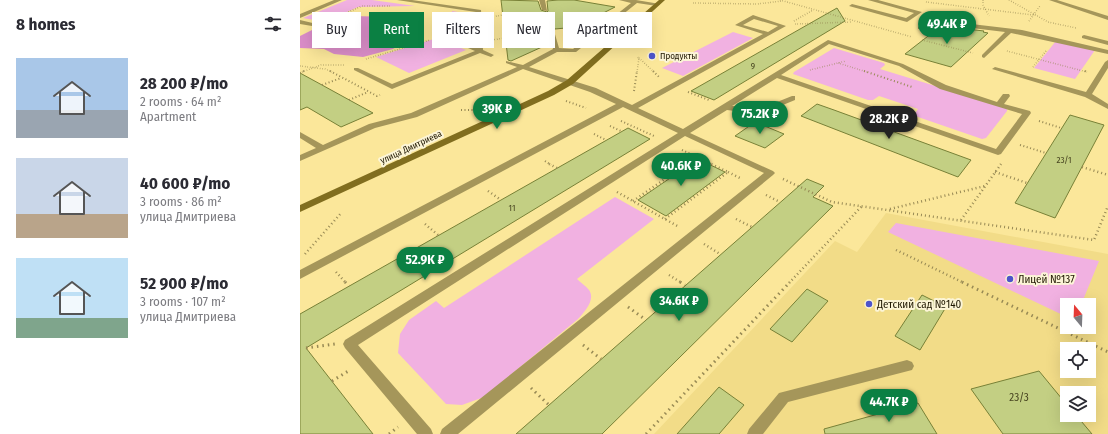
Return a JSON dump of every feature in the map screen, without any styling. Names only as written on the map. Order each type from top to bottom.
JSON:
[{"type":"main road","name":"улица Дмитриева","points":[[300,209],[535,101],[570,82],[659,2]]},
{"type":"street","points":[[300,16],[339,0]]},
{"type":"street","points":[[400,0],[479,12],[480,51]]},
{"type":"street","points":[[542,0],[545,10]]},
{"type":"street","points":[[622,0],[635,2],[659,2]]},
{"type":"street","points":[[862,0],[852,6],[907,20],[916,14],[994,23],[1014,27],[1022,32]]},
{"type":"street","points":[[870,0],[919,12],[916,14]]},
{"type":"street","points":[[1052,0],[1108,18]]},
{"type":"street","points":[[300,158],[372,126],[414,115],[524,67],[556,50],[574,51],[635,2]]},
{"type":"street","points":[[632,108],[783,26],[753,17],[738,25],[768,34]]},
{"type":"street","points":[[920,28],[929,21],[1010,30],[1108,52]]},
{"type":"street","points":[[300,22],[312,25]]},
{"type":"street","points":[[984,56],[1010,30]]},
{"type":"street","points":[[1084,37],[1108,43]]},
{"type":"street","points":[[426,434],[349,344],[828,42],[901,65],[943,87],[1026,113],[998,152],[776,75]]},
{"type":"street","points":[[473,48],[491,55]]},
{"type":"street","points":[[356,69],[392,87],[480,51]]},
{"type":"street","points":[[447,434],[770,173],[683,134],[632,108],[570,82],[508,62]]},
{"type":"street","points":[[1088,95],[1108,62]]},
{"type":"street","points":[[995,69],[1088,95],[1108,106]]},
{"type":"street","points":[[1015,85],[1022,77]]},
{"type":"street","points":[[999,105],[1006,96]]},
{"type":"street","points":[[725,107],[740,110],[756,110],[776,106],[792,98]]},
{"type":"street","points":[[300,275],[622,104]]},
{"type":"street","points":[[300,134],[322,148]]},
{"type":"street","points":[[754,434],[784,397],[907,366]]},
{"type":"path","points":[[781,0],[855,22],[984,56]]},
{"type":"path","points":[[693,3],[757,4],[786,0]]},
{"type":"path","points":[[1009,0],[1048,22]]},
{"type":"path","points":[[923,2],[1034,15]]},
{"type":"path","points":[[1022,32],[1040,5]]},
{"type":"path","points":[[813,10],[791,24],[855,22]]},
{"type":"path","points":[[494,16],[502,15]]},
{"type":"path","points":[[363,61],[432,39]]},
{"type":"path","points":[[1038,71],[1031,69],[1055,40]]},
{"type":"path","points":[[993,47],[1100,75]]},
{"type":"path","points":[[804,71],[872,55]]},
{"type":"path","points":[[632,108],[638,58],[652,72],[672,86],[725,107]]},
{"type":"path","points":[[300,73],[321,66],[348,65]]},
{"type":"path","points":[[300,66],[325,69]]},
{"type":"path","points":[[322,85],[341,78]]},
{"type":"path","points":[[349,100],[368,92]]},
{"type":"path","points":[[605,113],[656,137]]},
{"type":"path","points":[[1033,119],[1061,128]]},
{"type":"path","points":[[612,127],[621,131]]},
{"type":"path","points":[[589,131],[606,140]]},
{"type":"path","points":[[1016,143],[1046,154]]},
{"type":"path","points":[[633,201],[697,157],[728,172],[665,219]]},
{"type":"path","points":[[540,158],[557,168]]},
{"type":"path","points":[[1082,167],[1108,175]]},
{"type":"path","points":[[995,172],[1027,183]]},
{"type":"path","points":[[770,173],[832,202],[1094,240],[1108,206]]},
{"type":"path","points":[[602,184],[693,236]]},
{"type":"path","points":[[888,209],[985,186],[961,220]]},
{"type":"path","points":[[484,188],[501,200]]},
{"type":"path","points":[[762,194],[780,202]]},
{"type":"path","points":[[646,434],[862,206]]},
{"type":"path","points":[[300,260],[342,212]]},
{"type":"path","points":[[734,217],[752,227]]},
{"type":"path","points":[[422,222],[438,235]]},
{"type":"path","points":[[702,244],[720,254]]},
{"type":"path","points":[[896,250],[1108,352]]},
{"type":"path","points":[[334,270],[349,286]]},
{"type":"path","points":[[667,273],[686,285]]},
{"type":"path","points":[[627,306],[646,320]]},
{"type":"path","points":[[306,348],[336,344]]},
{"type":"path","points":[[582,344],[601,359]]},
{"type":"path","points":[[332,381],[356,366]]},
{"type":"path","points":[[531,388],[550,405]]},
{"type":"path","points":[[389,434],[403,423]]},
{"type":"shaded area","points":[[347,0],[372,0],[415,6],[358,7],[347,12],[318,12]]},
{"type":"shaded area","points":[[312,14],[312,20],[303,18]]},
{"type":"shaded area","points":[[361,16],[369,16],[369,48],[394,48],[363,57],[334,54],[324,49],[300,48],[300,36],[312,30],[312,48],[361,48]]},
{"type":"shaded area","points":[[733,32],[753,38],[683,76],[662,68]]},
{"type":"shaded area","points":[[432,40],[432,48],[461,48],[466,50],[409,73],[376,57],[405,48],[424,48],[424,42]]},
{"type":"shaded area","points":[[1056,41],[1095,50],[1075,79],[1034,68]]},
{"type":"shaded area","points":[[834,48],[884,63],[885,65],[880,69],[1004,107],[1007,111],[986,138],[982,139],[918,117],[914,115],[918,109],[879,96],[873,100],[868,100],[793,74]]},
{"type":"shaded area","points":[[615,197],[654,219],[577,279],[589,290],[591,294],[590,302],[583,313],[578,319],[484,397],[462,405],[446,404],[398,353],[400,334],[409,320],[436,301],[444,308]]},
{"type":"shaded area","name":"Детский сад №140","points":[[886,213],[1108,254],[1108,434],[654,434],[835,241],[857,252]]},
{"type":"shaded area","points":[[896,223],[1099,261],[1084,298],[1060,298],[1060,314],[888,232]]},
{"type":"building","points":[[501,0],[538,1],[541,10],[547,12],[502,12]]},
{"type":"building","points":[[574,0],[615,7],[605,12],[563,12],[563,28],[555,29],[555,12],[547,12],[547,1]]},
{"type":"building","points":[[837,8],[845,21],[714,100],[691,91]]},
{"type":"building","points":[[941,26],[984,31],[983,32],[988,33],[951,67],[905,54]]},
{"type":"building","points":[[507,48],[540,48],[511,61],[508,60]]},
{"type":"building","points":[[300,73],[373,113],[341,127],[307,107],[300,110]]},
{"type":"building","points":[[817,104],[971,160],[958,177],[801,116]]},
{"type":"building","points":[[1070,115],[1104,125],[1055,218],[1015,203]]},
{"type":"building","points":[[755,122],[784,134],[765,148],[735,136]]},
{"type":"building","points":[[628,128],[650,139],[306,348],[373,434],[300,434],[300,314]]},
{"type":"building","points":[[698,159],[725,172],[666,216],[638,200]]},
{"type":"building","points":[[807,179],[824,186],[813,197],[833,206],[602,434],[516,434]]},
{"type":"building","points":[[807,289],[828,301],[792,342],[770,329]]},
{"type":"building","points":[[922,295],[946,307],[920,350],[895,336]]},
{"type":"building","points":[[1039,371],[1060,396],[1060,422],[1082,422],[1092,434],[1003,434],[971,389]]},
{"type":"building","points":[[719,387],[744,405],[719,434],[677,434]]},
{"type":"building","points":[[918,403],[937,434],[825,434],[824,429]]},
{"type":"place","name":"Продукты","points":[[652,56]]},
{"type":"place","name":"Лицей №137","points":[[1010,279]]},
{"type":"place","name":"Детский сад №140","points":[[869,304]]}]
